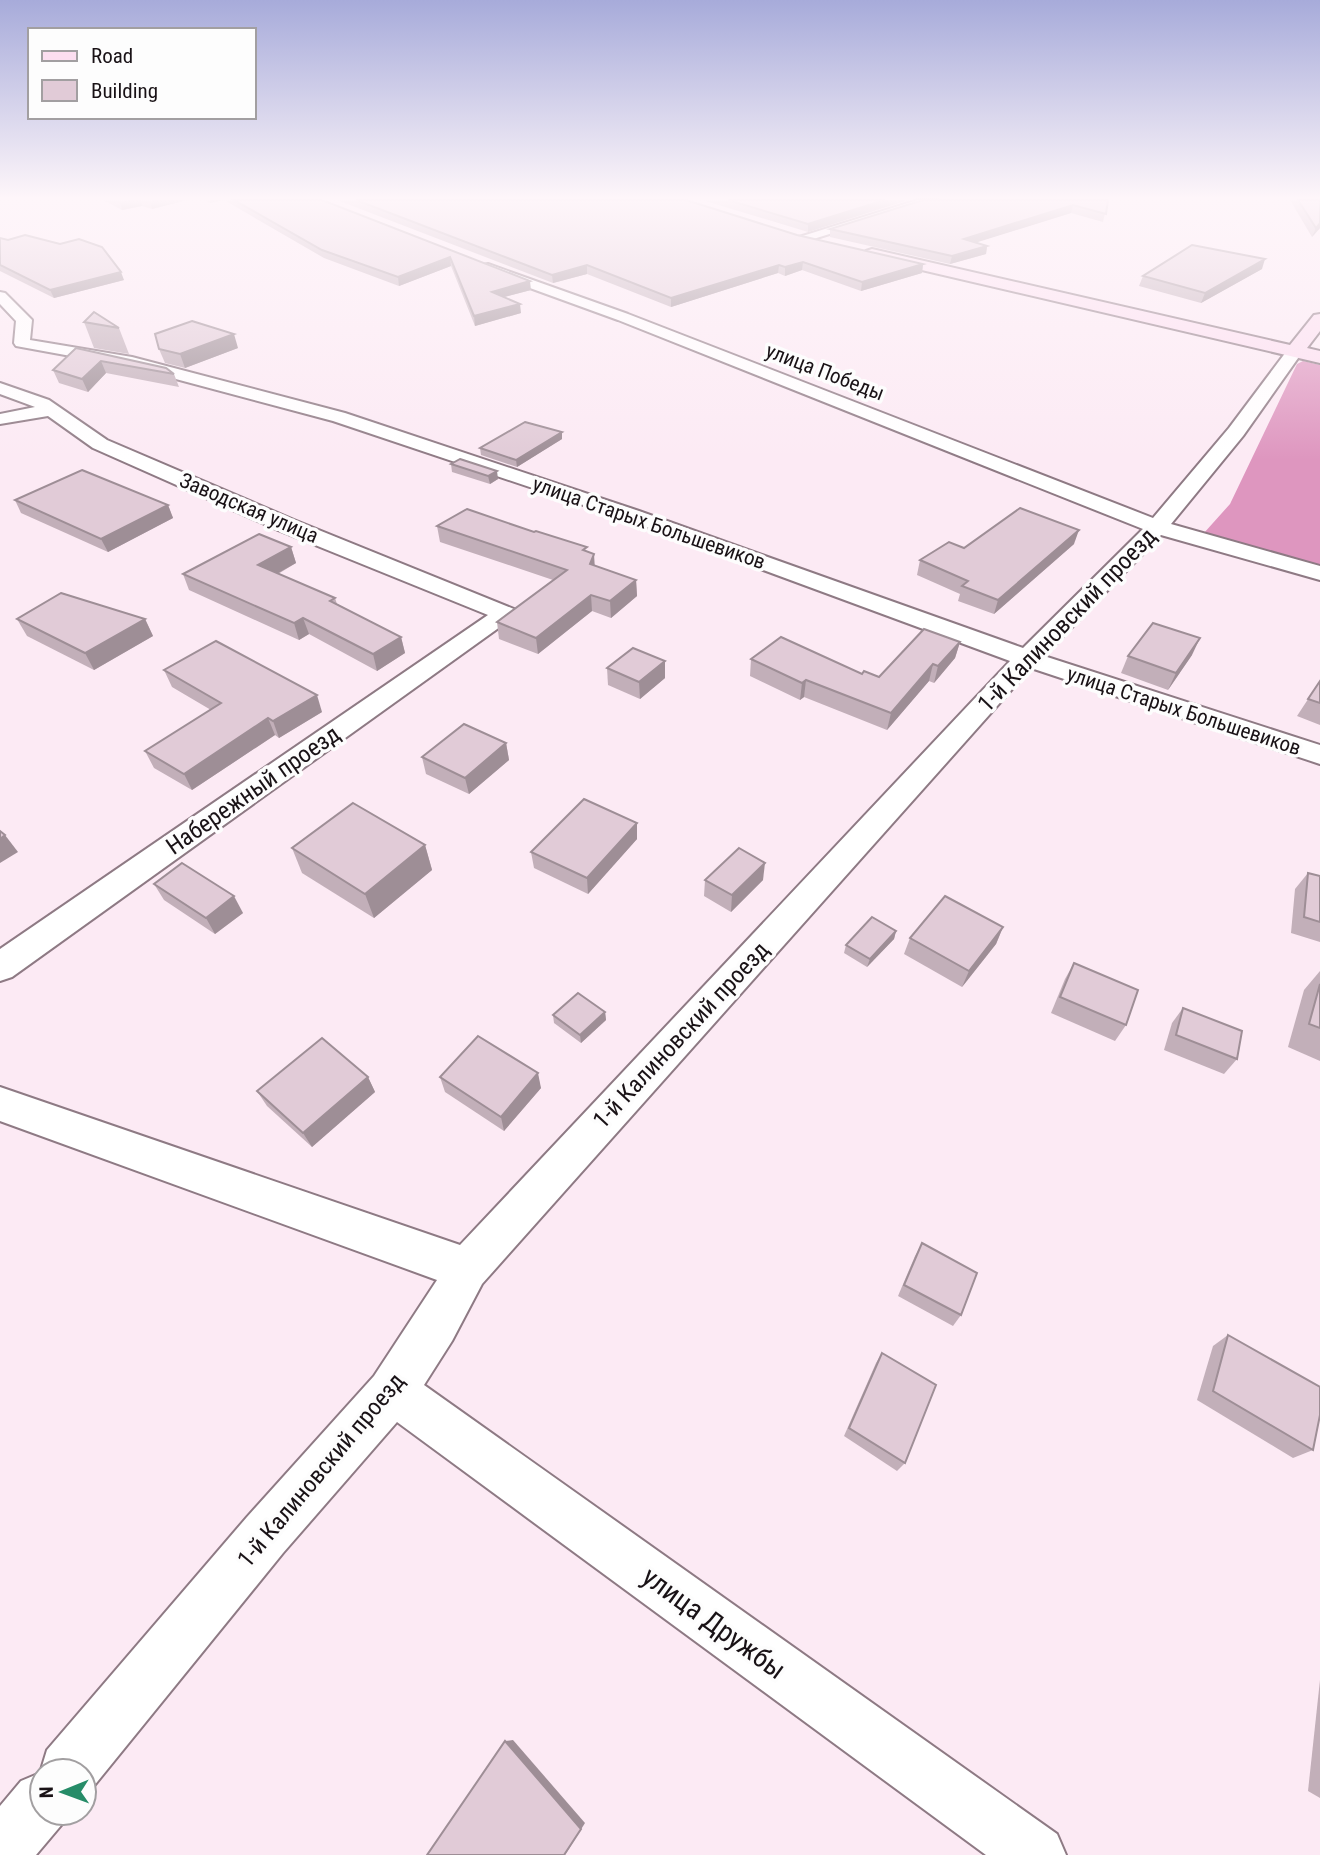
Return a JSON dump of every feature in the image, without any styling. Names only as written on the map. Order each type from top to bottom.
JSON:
[{"type":"street","name":"улица Победы","points":[[539,287],[1157,527],[1320,573]]},
{"type":"street","points":[[1013,287],[1308,354]]},
{"type":"street","name":"улица Старых Большевиков","points":[[0,296],[24,320],[16,345],[82,351],[132,362],[339,417],[632,515],[1027,658],[1320,755]]},
{"type":"street","name":"1-й Калиновский проезд","points":[[80,1757],[265,1535],[391,1393],[436,1325],[467,1269],[1027,658],[1157,527],[1236,432],[1308,354],[1320,319]]},
{"type":"street","name":"Заводская улица","points":[[0,388],[51,410],[100,444],[286,525],[506,614]]},
{"type":"street","points":[[0,419],[51,410]]},
{"type":"street","name":"Набережный проезд","points":[[0,967],[506,614]]},
{"type":"street","points":[[0,1104],[467,1269]]},
{"type":"street","name":"улица Дружбы","points":[[391,1393],[426,1414],[1036,1855]]},
{"type":"street","points":[[0,1852],[28,1819]]},
{"type":"shaded area","points":[[1303,361],[1320,365],[1320,569],[1204,533],[1230,504],[1297,364]]},
{"type":"building","points":[[43,287],[64,287],[50,290]]},
{"type":"building","points":[[462,287],[511,287],[492,292],[520,304],[474,316]]},
{"type":"building","points":[[642,287],[708,287],[671,298]]},
{"type":"building","points":[[1182,287],[1216,287],[1205,293]]},
{"type":"building","points":[[94,312],[119,328],[84,322]]},
{"type":"building","points":[[192,321],[234,334],[180,354],[159,349],[155,334]]},
{"type":"building","points":[[76,348],[166,368],[174,374],[101,361],[82,379],[53,370]]},
{"type":"building","points":[[525,422],[562,432],[516,460],[480,448]]},
{"type":"building","points":[[460,459],[497,471],[488,476],[451,464]]},
{"type":"building","points":[[82,470],[168,505],[101,539],[15,500]]},
{"type":"building","points":[[1020,508],[1079,530],[998,600],[962,586],[968,581],[920,560],[949,542],[964,548]]},
{"type":"building","points":[[467,509],[587,547],[583,550],[594,554],[590,564],[636,580],[610,601],[591,595],[536,638],[497,622],[567,570],[437,526]]},
{"type":"building","points":[[259,534],[291,547],[258,565],[335,598],[330,601],[401,637],[373,654],[303,618],[294,623],[183,574]]},
{"type":"building","points":[[61,593],[145,619],[85,653],[17,619]]},
{"type":"building","points":[[1153,623],[1200,638],[1176,673],[1128,656]]},
{"type":"building","points":[[924,629],[960,642],[938,666],[933,664],[891,713],[806,680],[802,683],[751,659],[781,637],[862,674],[864,671],[879,677]]},
{"type":"building","points":[[216,641],[317,695],[273,721],[268,718],[184,774],[145,751],[221,703],[164,670]]},
{"type":"building","points":[[633,648],[665,661],[639,682],[607,668]]},
{"type":"building","points":[[1320,681],[1320,703],[1308,699]]},
{"type":"building","points":[[464,724],[506,743],[465,778],[422,757]]},
{"type":"building","points":[[584,799],[637,823],[587,878],[531,852]]},
{"type":"building","points":[[353,803],[425,845],[365,894],[292,848]]},
{"type":"building","points":[[739,848],[765,863],[732,895],[705,880]]},
{"type":"building","points":[[182,863],[234,896],[206,918],[154,884]]},
{"type":"building","points":[[1308,873],[1320,876],[1320,922],[1304,917]]},
{"type":"building","points":[[945,896],[1003,927],[969,971],[910,938]]},
{"type":"building","points":[[872,917],[896,931],[870,959],[846,945]]},
{"type":"building","points":[[1074,963],[1138,990],[1126,1025],[1060,997]]},
{"type":"building","points":[[1320,984],[1320,1028],[1309,1024]]},
{"type":"building","points":[[578,993],[605,1012],[580,1035],[553,1015]]},
{"type":"building","points":[[1183,1008],[1242,1031],[1237,1059],[1176,1035]]},
{"type":"building","points":[[478,1036],[538,1073],[501,1117],[440,1077]]},
{"type":"building","points":[[322,1038],[368,1077],[303,1133],[257,1091]]},
{"type":"building","points":[[922,1243],[977,1273],[961,1315],[904,1285]]},
{"type":"building","points":[[1228,1335],[1320,1387],[1320,1415],[1313,1450],[1213,1391]]},
{"type":"building","points":[[882,1353],[936,1385],[905,1463],[849,1428]]},
{"type":"building","points":[[505,1741],[581,1829],[564,1855],[427,1855]]}]
